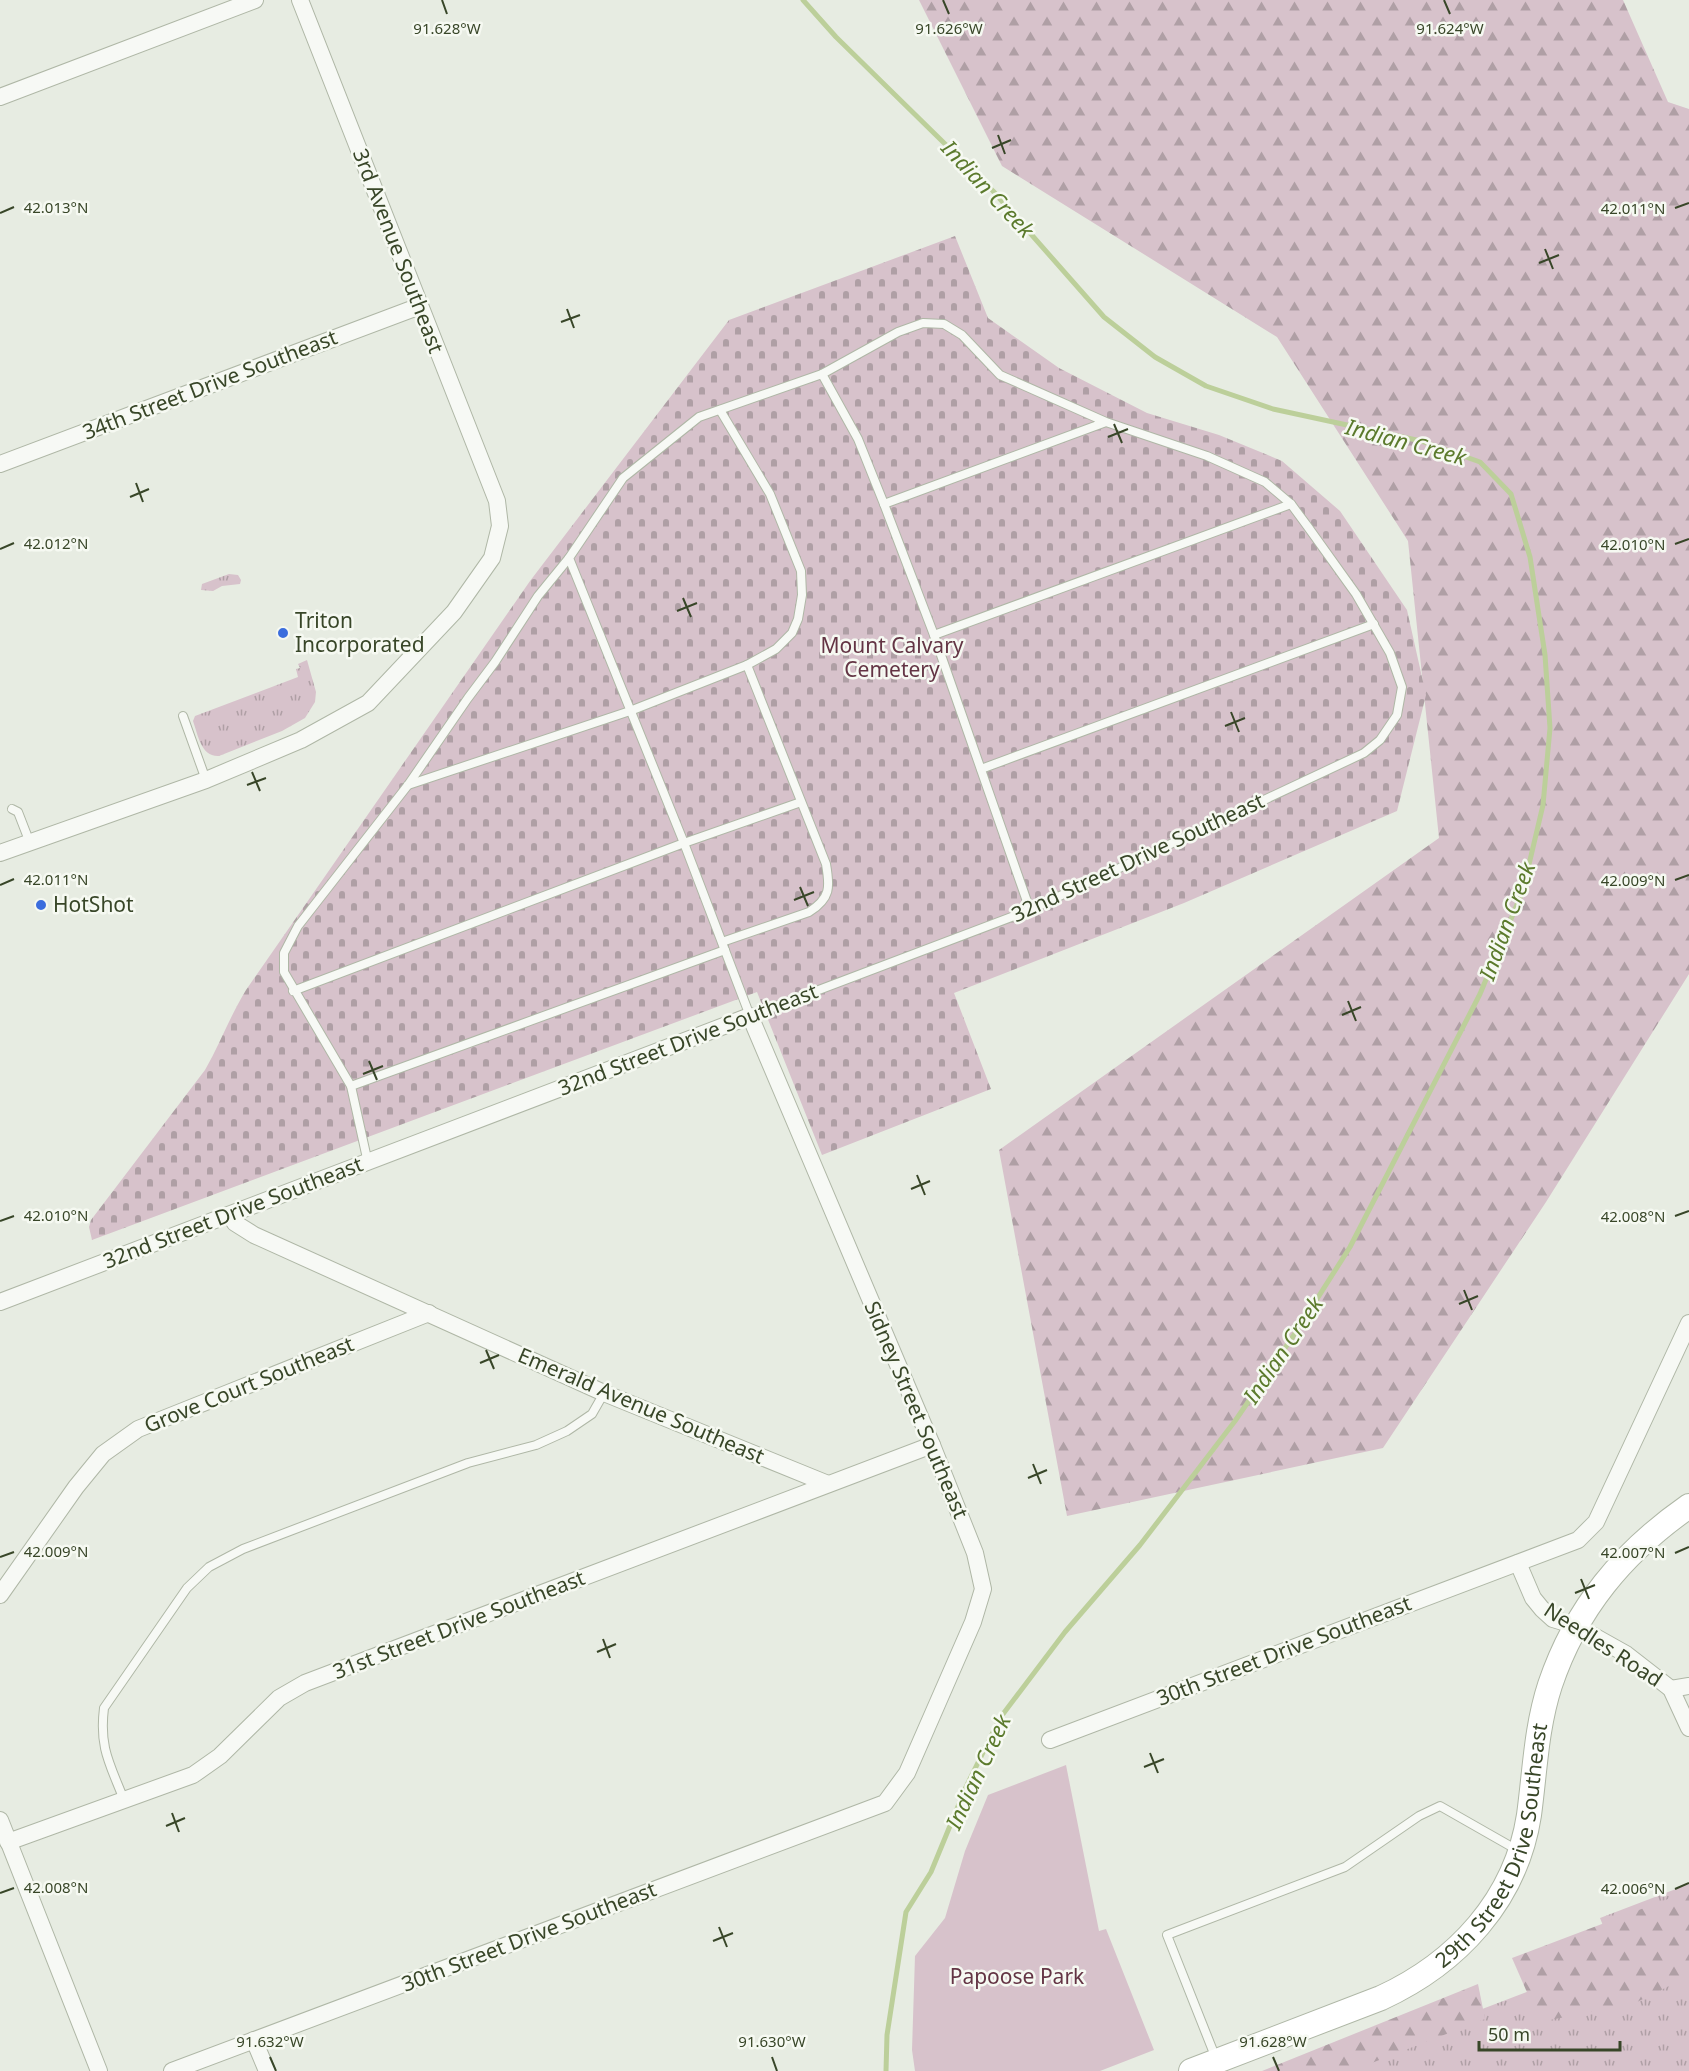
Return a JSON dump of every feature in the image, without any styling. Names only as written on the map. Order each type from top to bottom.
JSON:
[{"type":"main road","name":"29th Street Drive Southeast","points":[[1191,2071],[1381,1998],[1430,1972],[1453,1954],[1489,1911],[1504,1888],[1520,1852],[1528,1817],[1540,1725],[1550,1687],[1576,1626],[1612,1573],[1634,1549],[1689,1506]]},
{"type":"street","points":[[0,97],[255,0]]},
{"type":"street","name":"3rd Avenue Southeast","points":[[0,853],[206,780],[301,740],[368,702],[454,612],[492,558],[500,526],[497,501],[300,0]]},
{"type":"street","name":"34th Street Drive Southeast","points":[[0,464],[420,306]]},
{"type":"street","name":"32nd Street Drive Southeast","points":[[0,1302],[750,1016]]},
{"type":"street","name":"Sidney Street Southeast","points":[[750,1016],[932,1445],[975,1553],[983,1589],[973,1622],[907,1773],[885,1803]]},
{"type":"street","name":"Emerald Avenue Southeast","points":[[230,1215],[235,1222],[254,1235],[604,1393],[828,1484]]},
{"type":"street","name":"Grove Court Southeast","points":[[0,1595],[76,1487],[104,1454],[138,1429],[429,1313]]},
{"type":"street","name":"30th Street Drive Southeast","points":[[1050,1740],[1578,1540],[1596,1522],[1689,1323]]},
{"type":"street","name":"31st Street Drive Southeast","points":[[8,1842],[193,1775],[220,1756],[279,1698],[305,1683],[932,1445]]},
{"type":"street","name":"Needles Road","points":[[1518,1563],[1533,1598],[1542,1609],[1553,1618],[1576,1626],[1626,1654],[1671,1689],[1689,1728]]},
{"type":"street","points":[[1671,1689],[1689,1686]]},
{"type":"street","name":"30th Street Drive Southeast","points":[[172,2071],[885,1803]]},
{"type":"street","points":[[0,1820],[99,2071]]},
{"type":"street","points":[[254,2040],[267,2071]]},
{"type":"lane","name":"32nd Street Drive Southeast","points":[[368,1163],[351,1086],[293,991],[284,972],[284,953],[298,926],[408,785],[495,662],[538,596],[569,558],[623,478],[699,417],[822,374],[898,332],[923,323],[944,324],[962,334],[1000,375],[1106,422],[1207,456],[1265,482],[1291,504],[1356,594],[1390,653],[1402,687],[1397,715],[1380,740],[1364,753],[1030,910],[750,1016]]},
{"type":"lane","points":[[822,374],[858,439],[884,504],[934,635],[1030,910]]},
{"type":"lane","points":[[408,785],[630,711],[747,665],[776,650],[792,633],[798,619],[802,595],[801,571],[770,494],[720,410]]},
{"type":"lane","points":[[884,504],[1106,422]]},
{"type":"lane","points":[[934,635],[1291,504]]},
{"type":"lane","points":[[569,558],[684,843],[750,1016]]},
{"type":"lane","points":[[981,769],[1374,624]]},
{"type":"lane","points":[[351,1086],[724,946],[820,905],[826,897],[829,883],[826,864],[747,665]]},
{"type":"lane","points":[[183,717],[206,780]]},
{"type":"lane","points":[[293,991],[684,843],[801,802]]},
{"type":"lane","points":[[12,809],[18,812],[30,843]]},
{"type":"lane","points":[[124,1800],[104,1748],[101,1729],[104,1708],[188,1588],[209,1567],[243,1549],[468,1463],[536,1445],[567,1431],[592,1414],[604,1393]]},
{"type":"lane","points":[[1217,2061],[1167,1935],[1346,1867],[1419,1816],[1440,1806],[1520,1852]]},
{"type":"green space","points":[[919,0],[1623,0],[1668,102],[1689,109],[1689,974],[1546,1202],[1383,1448],[1067,1516],[999,1150],[1439,838],[1408,541],[1277,337],[1002,166]]},
{"type":"green space","name":"Mount Calvary Cemetery","points":[[955,236],[988,318],[1059,368],[1147,413],[1219,435],[1282,461],[1340,511],[1407,610],[1426,695],[1397,811],[1184,903],[954,993],[991,1089],[822,1155],[757,992],[92,1240],[89,1227],[91,1220],[205,1070],[246,990],[530,581],[729,320]]},
{"type":"green space","points":[[229,574],[238,575],[241,580],[240,584],[222,586],[213,591],[201,590],[202,584]]},
{"type":"green space","points":[[307,660],[316,692],[315,702],[305,718],[282,731],[219,756],[208,753],[204,749],[193,721],[195,716],[298,677],[296,669],[300,668],[298,664]]},
{"type":"green space","name":"Papoose Park","points":[[1066,1765],[1099,1931],[1106,1929],[1154,2050],[1100,2071],[915,2071],[912,2050],[915,1956],[945,1918],[965,1851],[988,1795]]},
{"type":"green space","points":[[1689,1884],[1689,2071],[1320,2071],[1616,1958],[1600,1918]]},
{"type":"green space","points":[[1689,1891],[1689,1976],[1635,2003],[1540,2022],[1512,1958]]},
{"type":"green space","points":[[1478,1984],[1485,2019],[1351,2071],[1262,2071]]},
{"type":"waterway","name":"Indian Creek","points":[[803,0],[836,37],[993,191],[1104,317],[1155,357],[1206,386],[1273,409],[1421,441],[1480,462],[1511,494],[1530,557],[1545,655],[1550,728],[1543,805],[1523,890],[1480,994],[1350,1247],[1296,1332],[1235,1421],[1140,1545],[1065,1632],[1000,1718],[966,1787],[931,1872],[906,1912],[887,2035],[886,2071]]},
{"type":"place","name":"Triton Incorporated","points":[[283,633]]},
{"type":"place","name":"HotShot","points":[[41,905]]}]
